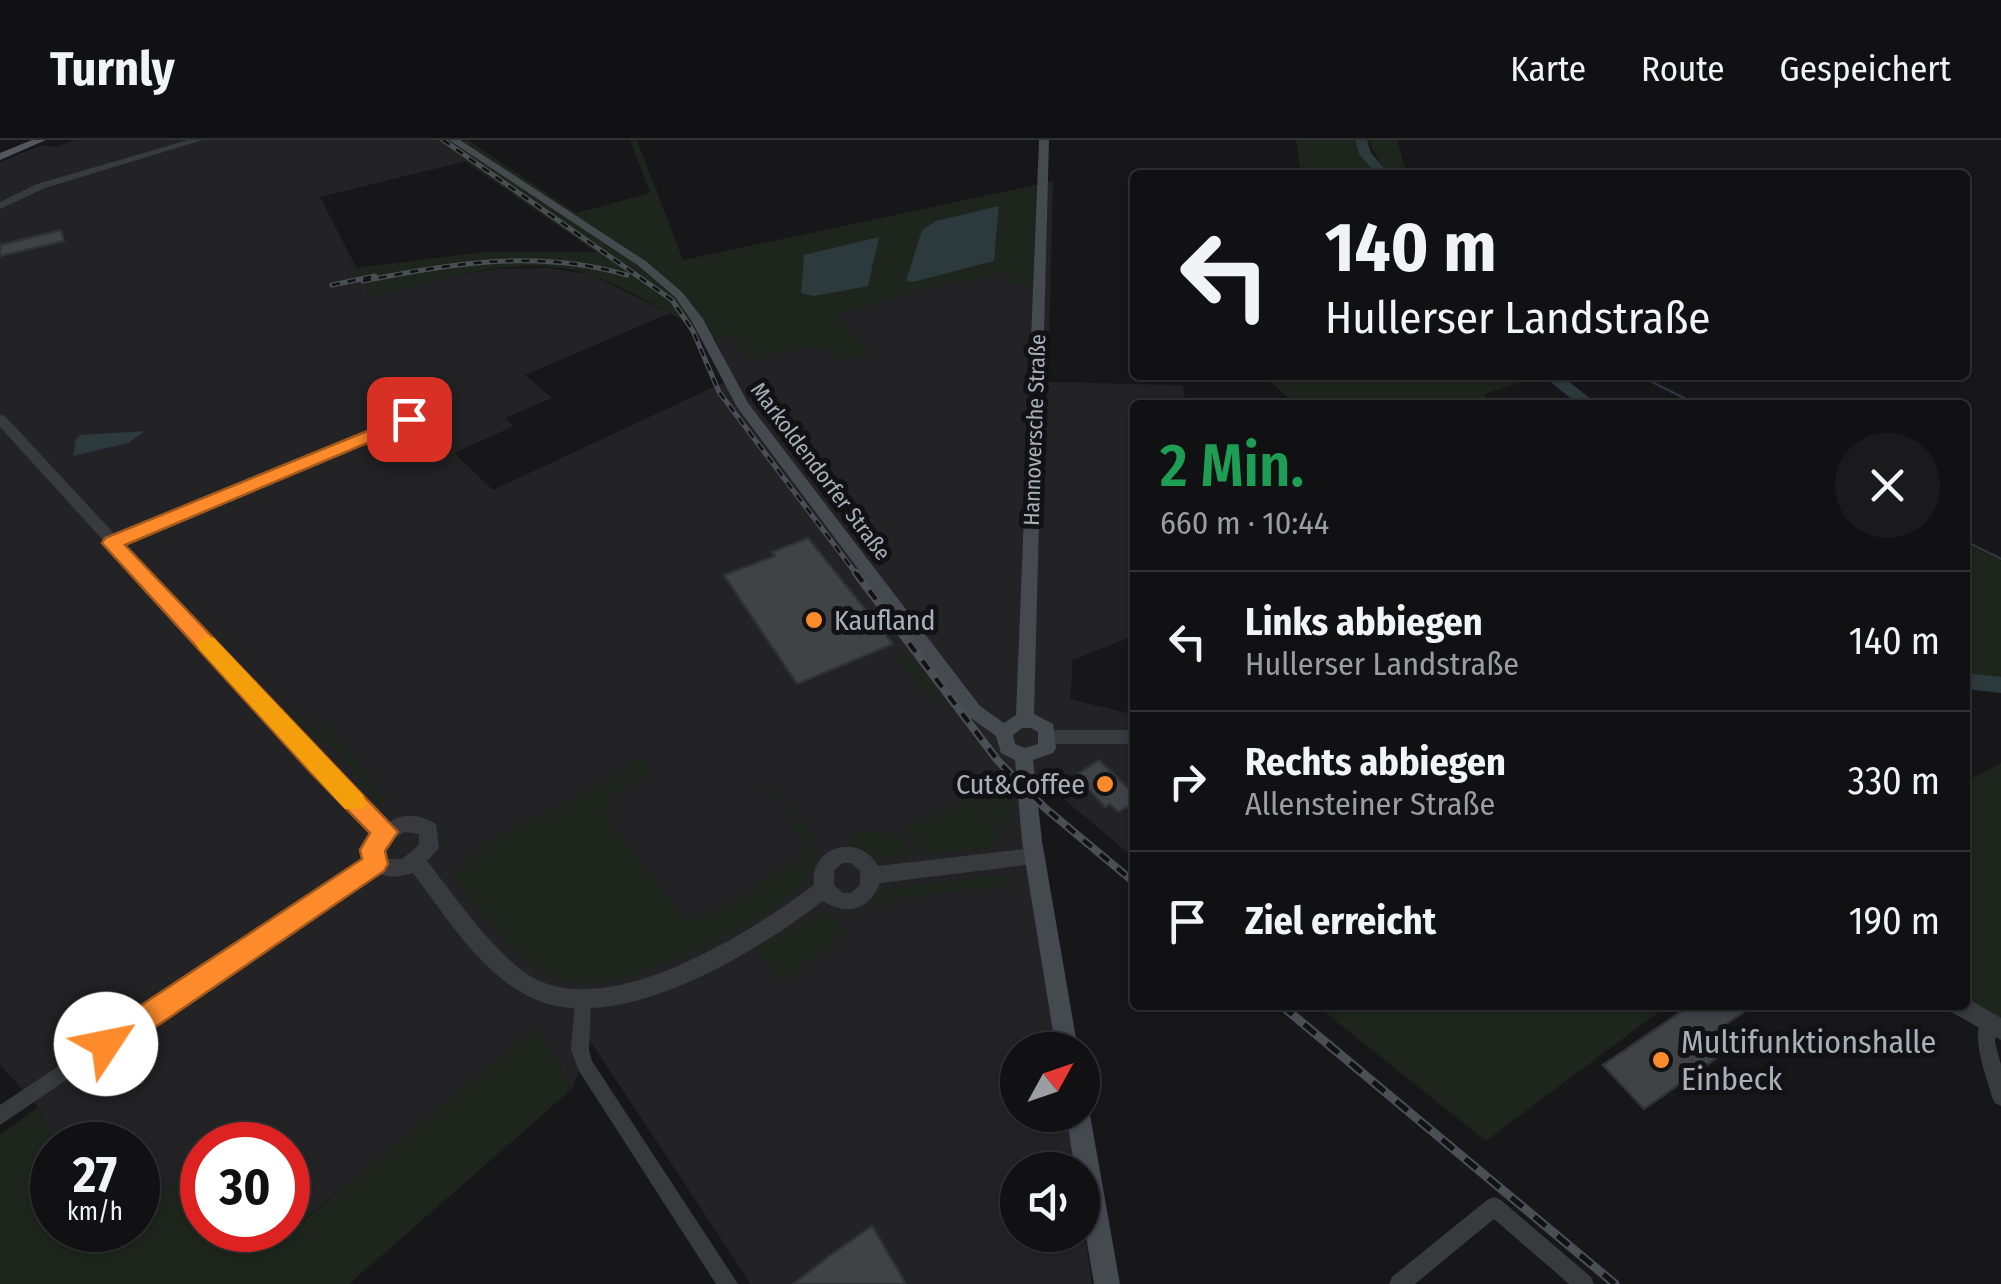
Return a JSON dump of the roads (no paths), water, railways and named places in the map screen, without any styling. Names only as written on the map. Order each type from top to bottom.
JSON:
[{"type":"main road","points":[[0,157],[41,140]]},
{"type":"main road","name":"Markoldendorfer Straße","points":[[454,140],[643,264],[679,295],[697,318],[742,404],[974,711],[1004,733]]},
{"type":"main road","name":"Hannoversche Straße","points":[[1025,720],[1044,140]]},
{"type":"main road","points":[[1025,720],[1041,724],[1050,738],[1041,753],[1024,756],[1007,748],[1004,733],[1012,724],[1025,720]]},
{"type":"main road","points":[[1024,756],[1034,856],[1064,1032]]},
{"type":"main road","points":[[1081,1132],[1107,1284]]},
{"type":"street","points":[[0,206],[41,186],[198,140]]},
{"type":"street","points":[[0,418],[320,767],[386,832]]},
{"type":"street","points":[[112,543],[409,419]]},
{"type":"street","points":[[1050,738],[1130,738]]},
{"type":"street","points":[[0,1116],[375,864],[397,869],[416,862],[429,848],[429,830],[411,822],[386,832],[372,850],[375,864]]},
{"type":"street","points":[[872,875],[1034,856]]},
{"type":"street","points":[[837,858],[861,858],[872,875],[870,886],[854,899],[840,900],[823,890],[821,876],[837,858]]},
{"type":"street","points":[[416,862],[515,976],[537,990],[583,1000],[624,994],[683,972],[768,928],[823,890]]},
{"type":"street","points":[[583,1000],[580,1050],[585,1065],[728,1284]]},
{"type":"street","points":[[1967,1010],[1994,1026],[1986,1042],[2001,1097]]},
{"type":"street","points":[[1399,1284],[1494,1208],[1584,1284]]},
{"type":"waterway","points":[[1361,140],[1365,154],[1379,170]]},
{"type":"waterway","points":[[1557,380],[1583,400]]},
{"type":"waterway","points":[[1648,380],[1688,400]]},
{"type":"waterway","points":[[1970,544],[2001,559]]},
{"type":"waterway","points":[[1970,682],[2001,685]]},
{"type":"railway","points":[[443,140],[672,300],[693,331],[719,392],[857,575]]},
{"type":"railway","points":[[363,281],[463,264],[528,261],[561,262],[627,275]]},
{"type":"railway","points":[[332,285],[375,276]]},
{"type":"railway","points":[[856,573],[998,761],[1045,808],[1130,879]]},
{"type":"railway","points":[[1287,1010],[1615,1284]]},
{"type":"place","name":"Kaufland","points":[[814,620]]},
{"type":"place","name":"Cut&Coffee","points":[[1105,784]]},
{"type":"place","name":"Multifunktionshalle Einbeck","points":[[1661,1060]]}]
